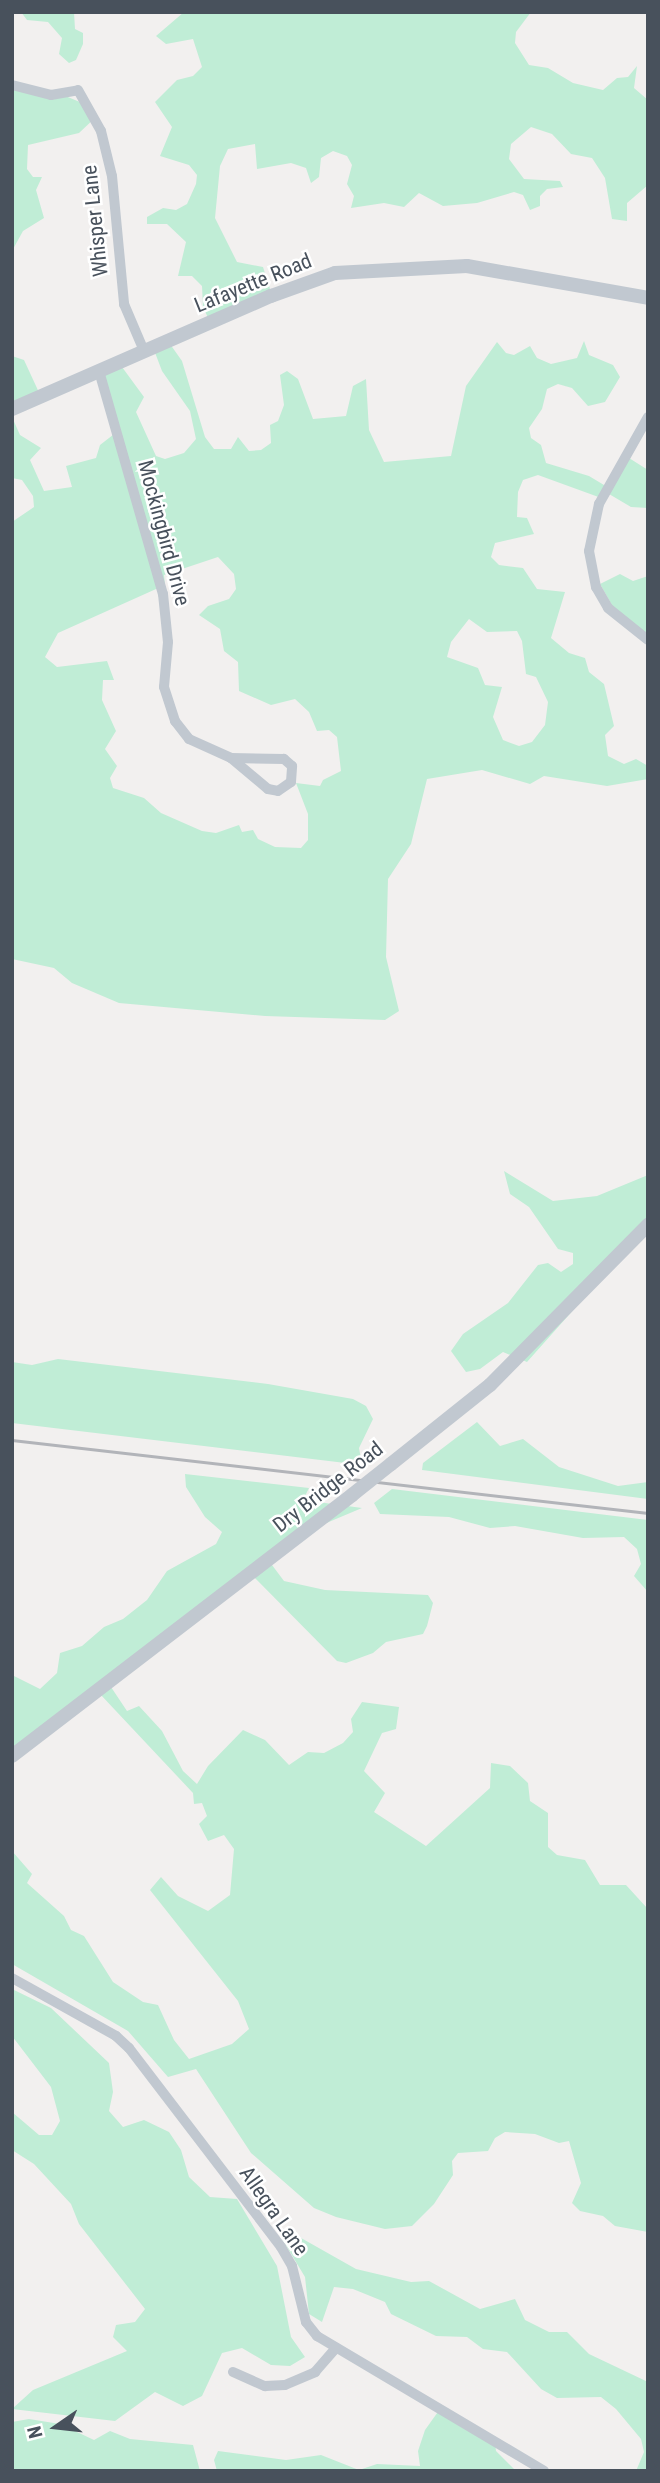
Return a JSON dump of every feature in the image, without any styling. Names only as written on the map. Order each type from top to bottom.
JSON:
[{"type":"street","name":"Whisper Lane","points":[[12,85],[51,95],[78,89],[105,145],[121,289],[144,351]]},
{"type":"street","name":"Lafayette Road","points":[[12,409],[299,284],[371,268],[467,266],[648,298]]},
{"type":"street","name":"Mockingbird Drive","points":[[99,371],[163,594],[169,642],[164,687],[170,711],[189,739],[231,758],[268,789],[283,789],[291,782],[292,766],[284,759],[231,758]]},
{"type":"street","points":[[648,417],[599,505],[589,551],[596,587],[608,608],[648,640]]},
{"type":"street","name":"Dry Bridge Road","points":[[12,1756],[352,1495],[526,1352],[648,1225]]},
{"type":"street","name":"Allegra Lane","points":[[12,1978],[116,2036],[129,2048],[281,2247],[292,2266],[306,2322],[317,2336],[544,2471]]},
{"type":"street","points":[[233,2372],[265,2386],[285,2385],[315,2372],[336,2348]]},
{"type":"green space","points":[[21,12],[74,12],[75,29],[83,33],[83,44],[76,60],[69,63],[59,54],[62,38],[48,22],[27,20]]},
{"type":"green space","points":[[184,12],[531,12],[516,32],[515,43],[529,65],[548,68],[573,83],[603,90],[617,78],[628,77],[637,66],[634,88],[648,100],[648,185],[627,203],[627,221],[612,219],[605,178],[592,158],[571,154],[552,134],[531,127],[511,144],[509,159],[524,179],[560,181],[563,187],[547,189],[540,196],[540,206],[530,210],[523,195],[514,192],[477,203],[443,206],[419,193],[404,207],[384,203],[351,208],[354,196],[347,184],[352,165],[347,156],[333,151],[321,158],[319,177],[311,183],[306,168],[291,163],[257,169],[255,144],[228,149],[220,166],[215,218],[237,262],[263,267],[272,295],[210,322],[203,307],[202,286],[192,276],[178,276],[186,242],[167,224],[147,224],[147,217],[163,208],[176,210],[187,204],[196,184],[197,175],[189,165],[160,156],[172,127],[155,102],[177,80],[193,76],[202,67],[193,39],[166,44],[156,36]]},
{"type":"green space","points":[[12,83],[63,95],[87,105],[96,117],[79,133],[28,145],[27,169],[33,177],[42,177],[36,190],[44,218],[23,231],[12,251]]},
{"type":"green space","points":[[584,341],[589,355],[613,365],[620,377],[605,402],[588,406],[572,388],[558,384],[547,389],[542,409],[529,428],[531,438],[541,445],[546,463],[589,476],[609,488],[629,458],[648,470],[648,508],[631,507],[609,494],[604,499],[538,475],[523,480],[518,492],[517,517],[527,518],[534,534],[495,543],[491,557],[499,565],[523,568],[537,589],[565,592],[551,638],[569,653],[585,658],[589,672],[604,684],[614,726],[605,735],[608,756],[624,764],[636,759],[648,766],[648,779],[607,786],[544,776],[530,784],[482,770],[427,779],[411,844],[388,879],[386,957],[399,1011],[385,1020],[265,1016],[119,1003],[72,983],[54,968],[12,959],[12,522],[34,507],[33,496],[22,480],[12,478],[12,417],[20,435],[41,448],[30,460],[44,491],[72,487],[66,466],[96,458],[100,445],[118,431],[100,377],[122,367],[144,397],[136,412],[156,456],[165,459],[184,453],[196,439],[190,411],[162,371],[154,350],[170,344],[182,361],[205,437],[214,449],[231,449],[238,437],[249,451],[261,450],[271,443],[270,425],[278,421],[284,405],[280,375],[287,371],[298,379],[313,419],[346,416],[353,386],[366,379],[369,430],[384,462],[451,456],[466,386],[497,342],[506,353],[514,355],[530,346],[537,358],[551,364],[577,358]],"holes":[[[218,557],[234,574],[236,589],[229,599],[208,606],[199,615],[220,629],[224,651],[238,662],[239,691],[271,705],[295,699],[309,712],[317,731],[329,730],[337,737],[341,771],[323,780],[320,786],[296,783],[308,814],[308,840],[301,848],[275,847],[258,839],[253,830],[242,832],[239,825],[216,833],[202,831],[161,813],[144,798],[113,788],[110,778],[117,766],[105,749],[116,731],[102,700],[103,680],[114,680],[107,661],[57,667],[45,657],[58,633],[165,585],[164,575]],[[469,619],[487,632],[517,631],[522,641],[526,674],[536,677],[548,702],[545,725],[532,742],[519,746],[503,740],[493,717],[502,687],[485,685],[478,668],[447,657],[451,642]]]},
{"type":"green space","points":[[12,356],[24,360],[42,399],[12,412]]},
{"type":"green space","points":[[620,574],[633,581],[648,576],[648,637],[621,621],[600,584]]},
{"type":"green space","points":[[504,1171],[553,1201],[597,1196],[648,1175],[648,1226],[527,1362],[503,1352],[480,1369],[466,1372],[451,1351],[463,1334],[508,1303],[538,1265],[548,1263],[561,1272],[573,1264],[573,1253],[558,1249],[529,1207],[510,1194]]},
{"type":"green space","points":[[58,1359],[268,1384],[353,1399],[366,1406],[373,1419],[359,1448],[362,1465],[12,1423],[12,1362],[32,1365]]},
{"type":"green space","points":[[477,1422],[500,1446],[523,1439],[559,1467],[618,1486],[648,1482],[648,1499],[422,1470],[423,1463]]},
{"type":"green space","points":[[185,1474],[309,1488],[303,1500],[362,1508],[324,1524],[269,1561],[284,1581],[325,1590],[428,1595],[433,1603],[427,1626],[423,1634],[386,1642],[373,1653],[346,1663],[337,1661],[251,1574],[111,1687],[127,1711],[139,1706],[162,1731],[183,1771],[197,1784],[208,1766],[243,1730],[265,1740],[289,1765],[308,1752],[324,1753],[343,1743],[353,1732],[351,1719],[362,1702],[399,1707],[396,1729],[382,1733],[364,1771],[385,1793],[374,1812],[426,1846],[490,1788],[491,1763],[510,1766],[528,1783],[530,1801],[548,1813],[548,1847],[557,1855],[585,1860],[600,1885],[626,1885],[647,1908],[648,2232],[615,2226],[603,2216],[580,2211],[572,2203],[581,2183],[569,2141],[559,2143],[535,2134],[505,2132],[495,2138],[488,2151],[458,2153],[452,2161],[453,2175],[434,2204],[412,2226],[385,2229],[336,2217],[314,2208],[251,2153],[196,2069],[168,2077],[128,2031],[12,1964],[12,1851],[32,1874],[27,1883],[64,1916],[71,1930],[84,1936],[113,1982],[143,2002],[158,2005],[174,2040],[189,2059],[232,2044],[249,2029],[238,2001],[150,1890],[161,1877],[178,1896],[208,1911],[230,1895],[234,1849],[224,1835],[208,1841],[199,1824],[207,1816],[202,1803],[194,1804],[193,1793],[100,1694],[12,1757],[12,1675],[40,1689],[57,1673],[60,1653],[82,1646],[104,1627],[123,1619],[147,1600],[167,1571],[216,1544],[222,1532],[205,1517],[186,1487]]},
{"type":"green space","points":[[392,1489],[648,1520],[648,1592],[634,1576],[641,1564],[637,1549],[624,1537],[583,1538],[515,1526],[490,1528],[449,1517],[380,1514],[374,1503]]},
{"type":"green space","points":[[12,1989],[51,2008],[109,2063],[113,2092],[109,2111],[123,2127],[144,2120],[169,2132],[181,2150],[189,2177],[210,2197],[237,2199],[277,2266],[291,2337],[305,2357],[290,2366],[271,2365],[242,2348],[222,2353],[202,2396],[183,2406],[155,2392],[115,2421],[12,2409],[33,2390],[127,2351],[113,2337],[116,2325],[135,2322],[145,2309],[79,2224],[71,2204],[34,2164],[12,2150],[12,2112],[39,2135],[52,2135],[60,2121],[51,2087],[12,2036]]},
{"type":"green space","points":[[294,2234],[356,2269],[411,2282],[429,2281],[480,2309],[515,2299],[525,2320],[549,2332],[567,2332],[589,2354],[648,2382],[648,2471],[636,2471],[644,2452],[641,2439],[616,2409],[601,2397],[557,2398],[541,2389],[507,2352],[483,2349],[467,2337],[436,2336],[391,2314],[385,2302],[353,2289],[334,2287],[322,2322],[309,2314],[305,2277],[281,2237]]},
{"type":"green space","points":[[440,2409],[495,2442],[496,2451],[516,2471],[217,2471],[214,2460],[218,2451],[286,2460],[321,2455],[359,2470],[377,2464],[420,2466],[418,2451],[425,2430]]},
{"type":"green space","points":[[29,2419],[60,2424],[94,2440],[110,2431],[130,2439],[193,2445],[200,2471],[12,2471],[12,2422]]},
{"type":"railway","points":[[12,1440],[648,1513]]}]
